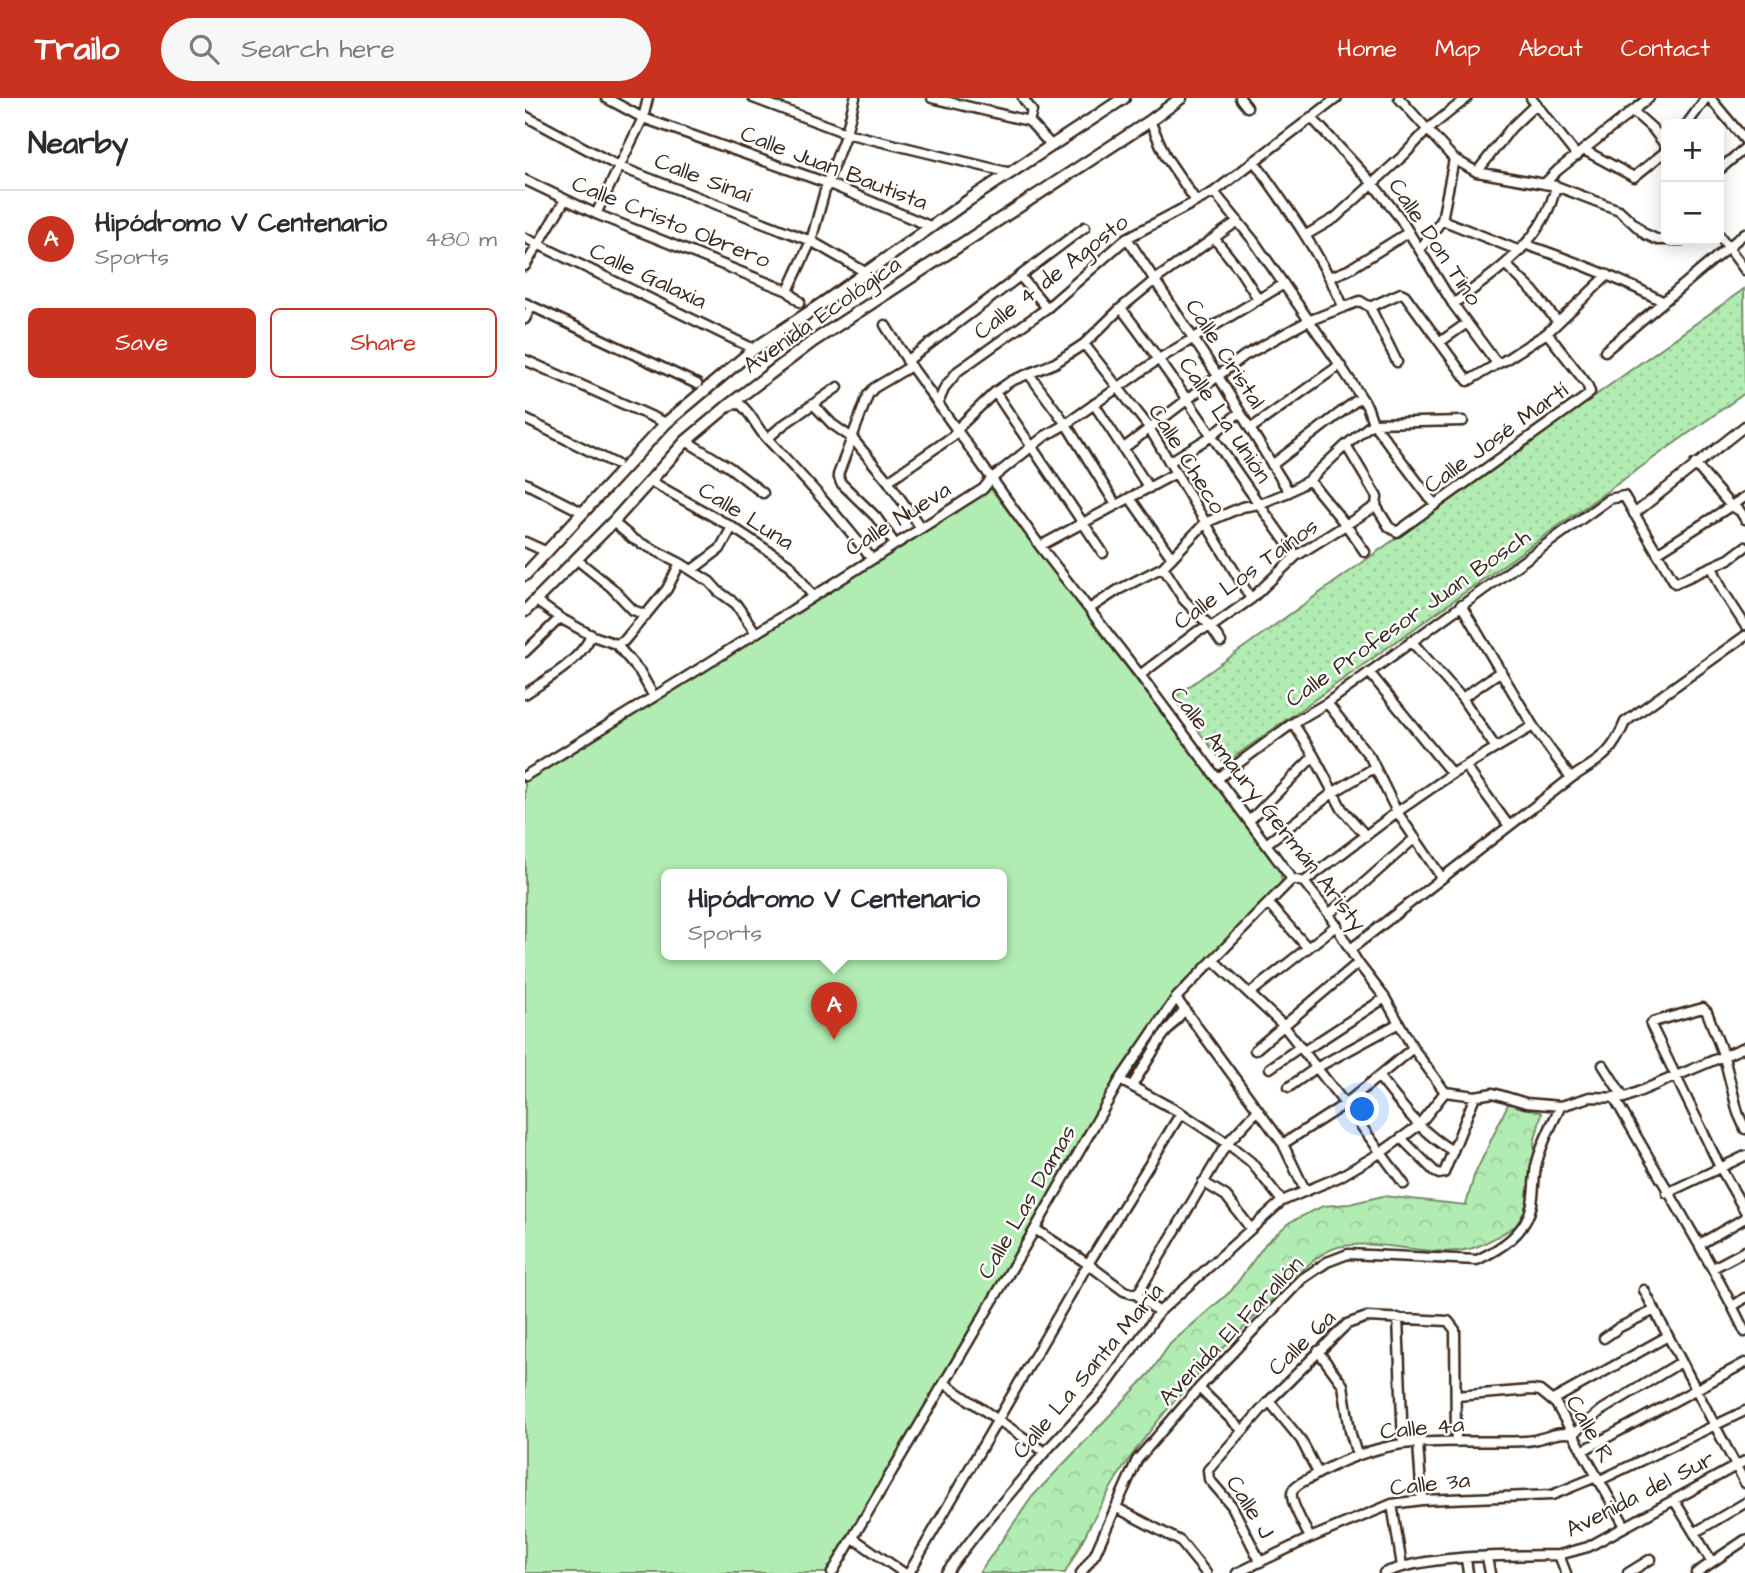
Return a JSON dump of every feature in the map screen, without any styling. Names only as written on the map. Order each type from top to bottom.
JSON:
[{"type":"main road","name":"Avenida Ecológica","points":[[525,611],[613,522],[687,441],[729,405],[812,342],[1181,98]]},
{"type":"main road","name":"Avenida Ecológica","points":[[525,575],[666,424],[754,349],[1116,100]]},
{"type":"street","name":"Calle Juan Bautista","points":[[606,98],[643,118],[827,183],[932,227]]},
{"type":"street","points":[[596,214],[643,118],[648,98]]},
{"type":"street","points":[[753,98],[846,132],[1011,173]]},
{"type":"street","points":[[788,291],[811,241],[855,98]]},
{"type":"street","points":[[932,98],[1029,121],[1051,145]]},
{"type":"street","points":[[1023,98],[1032,111],[1029,121]]},
{"type":"street","points":[[1240,98],[1247,107]]},
{"type":"street","name":"Calle 4 de Agosto","points":[[938,403],[945,387],[958,371],[1047,308],[1128,238],[1214,192],[1337,98]]},
{"type":"street","points":[[1399,98],[1454,159],[1477,172],[1556,186],[1619,210],[1645,234],[1661,240]]},
{"type":"street","points":[[1306,235],[1335,218],[1428,129],[1467,98]]},
{"type":"street","points":[[1544,184],[1649,98]]},
{"type":"street","points":[[1691,119],[1708,98],[1745,139]]},
{"type":"street","points":[[1477,172],[1533,101],[1580,153],[1634,177],[1661,153]]},
{"type":"street","points":[[1629,113],[1635,113],[1653,128],[1661,141]]},
{"type":"street","name":"Calle Sinaí","points":[[525,116],[620,167],[811,241],[867,272]]},
{"type":"street","name":"Calle Don Tino","points":[[1311,117],[1373,184],[1409,232],[1453,304],[1497,362]]},
{"type":"street","points":[[1150,121],[1166,157],[1196,201]]},
{"type":"street","points":[[1724,166],[1745,148]]},
{"type":"street","points":[[1420,249],[1442,220],[1454,159]]},
{"type":"street","points":[[1254,161],[1306,235],[1343,306]]},
{"type":"street","name":"Calle Cristo Obrero","points":[[525,180],[596,214],[788,291],[800,302]]},
{"type":"street","points":[[1453,304],[1506,265],[1527,245],[1552,206],[1556,186]]},
{"type":"street","points":[[1214,192],[1284,284],[1367,406],[1373,424],[1436,505]]},
{"type":"street","points":[[525,266],[565,200]]},
{"type":"street","points":[[1442,220],[1520,251]]},
{"type":"street","points":[[887,481],[953,436],[995,392],[1010,381],[1055,363],[1084,344],[1155,280],[1238,221]]},
{"type":"street","points":[[895,544],[876,516],[841,483],[838,475],[870,391],[1086,228]]},
{"type":"street","points":[[1330,277],[1348,270],[1409,232]]},
{"type":"street","points":[[1605,351],[1745,233]]},
{"type":"street","name":"Calle Galaxia","points":[[525,238],[754,349]]},
{"type":"street","name":"Calle Cristal","points":[[1128,238],[1218,376],[1289,492]]},
{"type":"street","points":[[1215,238],[1259,300]]},
{"type":"street","points":[[1724,242],[1745,270]]},
{"type":"street","points":[[1527,245],[1569,258],[1662,301]]},
{"type":"street","points":[[1506,265],[1533,291],[1557,321]]},
{"type":"street","points":[[1370,307],[1403,294],[1468,381],[1546,333],[1608,275]]},
{"type":"street","points":[[1020,276],[1047,308]]},
{"type":"street","name":"Calle Nueva","points":[[525,776],[983,489],[991,479],[1045,436],[1159,359],[1284,284]]},
{"type":"street","points":[[1124,448],[1244,356],[1308,321],[1343,306],[1360,301],[1370,307],[1397,362]]},
{"type":"street","points":[[525,319],[528,305],[697,384]]},
{"type":"street","name":"Calle La Unión","points":[[1121,308],[1296,556]]},
{"type":"street","points":[[1440,342],[1467,323]]},
{"type":"street","name":"Calle Amaury Germán Aristy","points":[[885,325],[909,363],[1040,546],[1292,879],[1304,882],[1329,914],[1352,948],[1358,962],[1385,998],[1413,1048],[1445,1092]]},
{"type":"street","name":"Calle José Martí","points":[[1375,506],[1389,527],[1397,532],[1590,392],[1587,384],[1546,333]]},
{"type":"street","name":"Calle Checo","points":[[1084,344],[1150,430],[1251,599]]},
{"type":"street","points":[[525,360],[666,424]]},
{"type":"street","points":[[1250,429],[1339,365]]},
{"type":"street","points":[[1029,374],[1066,424],[1116,505]]},
{"type":"street","points":[[768,438],[838,387]]},
{"type":"street","points":[[995,392],[1103,553]]},
{"type":"street","points":[[1272,465],[1361,397]]},
{"type":"street","points":[[729,405],[740,404],[745,407],[768,438],[871,558]]},
{"type":"street","points":[[813,404],[832,424],[852,438],[921,527]]},
{"type":"street","points":[[1094,404],[1149,488]]},
{"type":"street","points":[[1169,462],[1210,437],[1240,412]]},
{"type":"street","points":[[525,419],[616,464]]},
{"type":"street","points":[[1089,609],[1118,590],[1163,567],[1205,523],[1242,507],[1259,504],[1289,492],[1309,480],[1373,424],[1463,421]]},
{"type":"street","points":[[1745,426],[1634,514],[1675,583],[1729,559],[1745,548]]},
{"type":"street","points":[[687,441],[729,467],[762,493]]},
{"type":"street","points":[[1346,445],[1377,497],[1375,506]]},
{"type":"street","points":[[1695,464],[1745,519]]},
{"type":"street","points":[[1040,546],[1176,473]]},
{"type":"street","points":[[1309,480],[1365,552]]},
{"type":"street","name":"Calle Luna","points":[[650,481],[732,527],[790,565],[812,596]]},
{"type":"street","points":[[525,483],[584,513]]},
{"type":"street","name":"Calle Profesor Juan Bosch","points":[[1217,779],[1609,499],[1624,496],[1634,514]]},
{"type":"street","points":[[1657,553],[1745,497]]},
{"type":"street","points":[[1130,498],[1172,558]]},
{"type":"street","name":"Calle Los Taínos","points":[[1140,675],[1198,631],[1211,627],[1251,599],[1296,556],[1375,506]]},
{"type":"street","points":[[613,522],[633,539],[692,570],[736,604],[757,633]]},
{"type":"street","points":[[692,570],[720,549],[732,527]]},
{"type":"street","points":[[525,542],[547,552]]},
{"type":"street","points":[[576,559],[611,587],[633,610],[646,615]]},
{"type":"street","points":[[616,644],[624,641],[667,589],[680,563]]},
{"type":"street","points":[[1163,567],[1184,600],[1211,627],[1221,642]]},
{"type":"street","points":[[1712,567],[1723,591],[1745,625]]},
{"type":"street","points":[[536,601],[591,636],[616,644],[640,672],[654,697]]},
{"type":"street","points":[[1461,605],[1533,726],[1571,778]]},
{"type":"street","points":[[525,652],[560,618]]},
{"type":"street","points":[[525,694],[568,663],[585,648],[591,636]]},
{"type":"street","points":[[1352,948],[1571,778],[1609,753],[1625,722],[1745,636]]},
{"type":"street","points":[[1411,641],[1462,698],[1496,748]]},
{"type":"street","points":[[1462,698],[1501,671]]},
{"type":"street","points":[[1369,672],[1452,775]]},
{"type":"street","points":[[1327,703],[1370,757],[1397,812],[1442,878]]},
{"type":"street","points":[[1293,723],[1342,809],[1366,835]]},
{"type":"street","points":[[1304,882],[1397,812],[1533,726]]},
{"type":"street","points":[[1249,821],[1314,756]]},
{"type":"street","points":[[1466,767],[1509,826]]},
{"type":"street","points":[[1266,844],[1334,792],[1374,768]]},
{"type":"street","points":[[1329,914],[1415,838]]},
{"type":"street","name":"Calle Las Damas","points":[[832,1573],[1120,1080],[1176,998],[1292,879]]},
{"type":"street","points":[[1269,904],[1308,948]]},
{"type":"street","points":[[1250,993],[1337,925]]},
{"type":"street","points":[[1214,961],[1283,1026],[1346,1104],[1403,1184]]},
{"type":"street","points":[[1255,1050],[1358,962]]},
{"type":"street","points":[[1176,998],[1283,1144],[1305,1190]]},
{"type":"street","points":[[1270,1068],[1385,998]]},
{"type":"street","points":[[1745,1129],[1738,1113],[1724,1057],[1707,1012],[1703,1008],[1653,1022],[1651,1025],[1720,1167],[1745,1211]]},
{"type":"street","points":[[1132,1086],[1162,1037],[1185,1009]]},
{"type":"street","points":[[1289,1087],[1316,1068],[1399,1023]]},
{"type":"street","points":[[1445,1092],[1475,1096],[1493,1093],[1526,1102],[1561,1106],[1591,1097],[1624,1097],[1745,1047]]},
{"type":"street","points":[[1283,1144],[1346,1104],[1413,1048]]},
{"type":"street","points":[[1603,1065],[1624,1097]]},
{"type":"street","points":[[1379,1077],[1418,1126],[1435,1141],[1453,1151]]},
{"type":"street","points":[[1120,1080],[1181,1113],[1227,1143],[1251,1161],[1282,1201]]},
{"type":"street","name":"Calle La Santa María","points":[[946,1573],[1045,1452],[1103,1390],[1159,1312],[1282,1201],[1339,1177],[1382,1152],[1418,1126],[1445,1092]]},
{"type":"street","points":[[1401,1138],[1439,1174],[1444,1173],[1475,1096]]},
{"type":"street","points":[[1614,1097],[1667,1193],[1700,1244],[1745,1332]]},
{"type":"street","name":"Avenida El Farallón","points":[[1081,1573],[1095,1554],[1137,1460],[1199,1388],[1299,1282],[1334,1258],[1356,1253],[1477,1260],[1516,1236],[1531,1210],[1540,1151],[1561,1106]]},
{"type":"street","points":[[1137,1295],[1227,1143],[1258,1110]]},
{"type":"street","points":[[853,1538],[906,1573],[1181,1113]]},
{"type":"street","points":[[1667,1193],[1745,1156]]},
{"type":"street","points":[[1203,1182],[1226,1196],[1251,1228]]},
{"type":"street","points":[[1700,1244],[1745,1218]]},
{"type":"street","points":[[1035,1229],[1159,1312]]},
{"type":"street","points":[[1713,1268],[1745,1251]]},
{"type":"street","points":[[1644,1290],[1745,1483]]},
{"type":"street","points":[[1733,1306],[1745,1298]]},
{"type":"street","points":[[1604,1338],[1655,1310]]},
{"type":"street","name":"Calle 6a","points":[[1207,1474],[1242,1430],[1318,1350],[1356,1319],[1367,1317],[1448,1321],[1455,1331],[1456,1396]]},
{"type":"street","points":[[1398,1318],[1403,1444]]},
{"type":"street","points":[[1553,1400],[1668,1336]]},
{"type":"street","points":[[1318,1350],[1343,1385],[1350,1431],[1357,1455]]},
{"type":"street","points":[[1573,1434],[1602,1410],[1681,1362]]},
{"type":"street","points":[[1582,1451],[1745,1363]]},
{"type":"street","points":[[944,1383],[1045,1452]]},
{"type":"street","points":[[1199,1388],[1242,1430]]},
{"type":"street","name":"Calle R","points":[[1456,1396],[1532,1390],[1540,1391],[1553,1400],[1625,1526]]},
{"type":"street","points":[[1456,1396],[1456,1442]]},
{"type":"street","points":[[1269,1401],[1301,1440],[1318,1473]]},
{"type":"street","name":"Calle 3a","points":[[1237,1573],[1310,1538],[1392,1504],[1422,1500],[1552,1495],[1597,1479],[1745,1410]]},
{"type":"street","name":"Calle 4a","points":[[1310,1538],[1291,1494],[1296,1486],[1318,1473],[1357,1455],[1403,1444],[1538,1440],[1560,1432],[1573,1434]]},
{"type":"street","points":[[1418,1444],[1422,1500]]},
{"type":"street","name":"Avenida del Sur","points":[[1384,1573],[1402,1566],[1467,1559],[1559,1555],[1588,1546],[1745,1461]]},
{"type":"street","name":"Calle J","points":[[1207,1474],[1232,1506],[1260,1561]]},
{"type":"street","points":[[1674,1500],[1712,1562]]},
{"type":"street","points":[[1694,1533],[1745,1503]]},
{"type":"street","points":[[1392,1504],[1402,1566]]},
{"type":"street","points":[[1117,1508],[1180,1541],[1206,1573]]},
{"type":"street","points":[[1696,1573],[1745,1540]]},
{"type":"street","points":[[1559,1555],[1566,1573]]},
{"type":"street","points":[[1487,1558],[1490,1573]]},
{"type":"street","points":[[1467,1559],[1468,1573]]},
{"type":"street","points":[[1628,1573],[1651,1559]]},
{"type":"green space","points":[[1744,289],[1745,393],[1224,764],[1173,698]]},
{"type":"green space","points":[[991,489],[1280,869],[1282,882],[1203,966],[1117,1079],[826,1573],[525,1573],[525,779]]},
{"type":"green space","points":[[1509,1102],[1542,1113],[1534,1143],[1537,1164],[1527,1219],[1483,1244],[1461,1251],[1355,1245],[1338,1247],[1321,1255],[1235,1337],[1156,1423],[1114,1483],[1065,1573],[979,1573],[1032,1497],[1150,1373],[1170,1344],[1231,1291],[1266,1243],[1290,1222],[1323,1206],[1349,1204],[1383,1196],[1466,1205],[1474,1176]]},
{"type":"place","name":"Hipódromo V Centenario","points":[[834,1040]]}]
